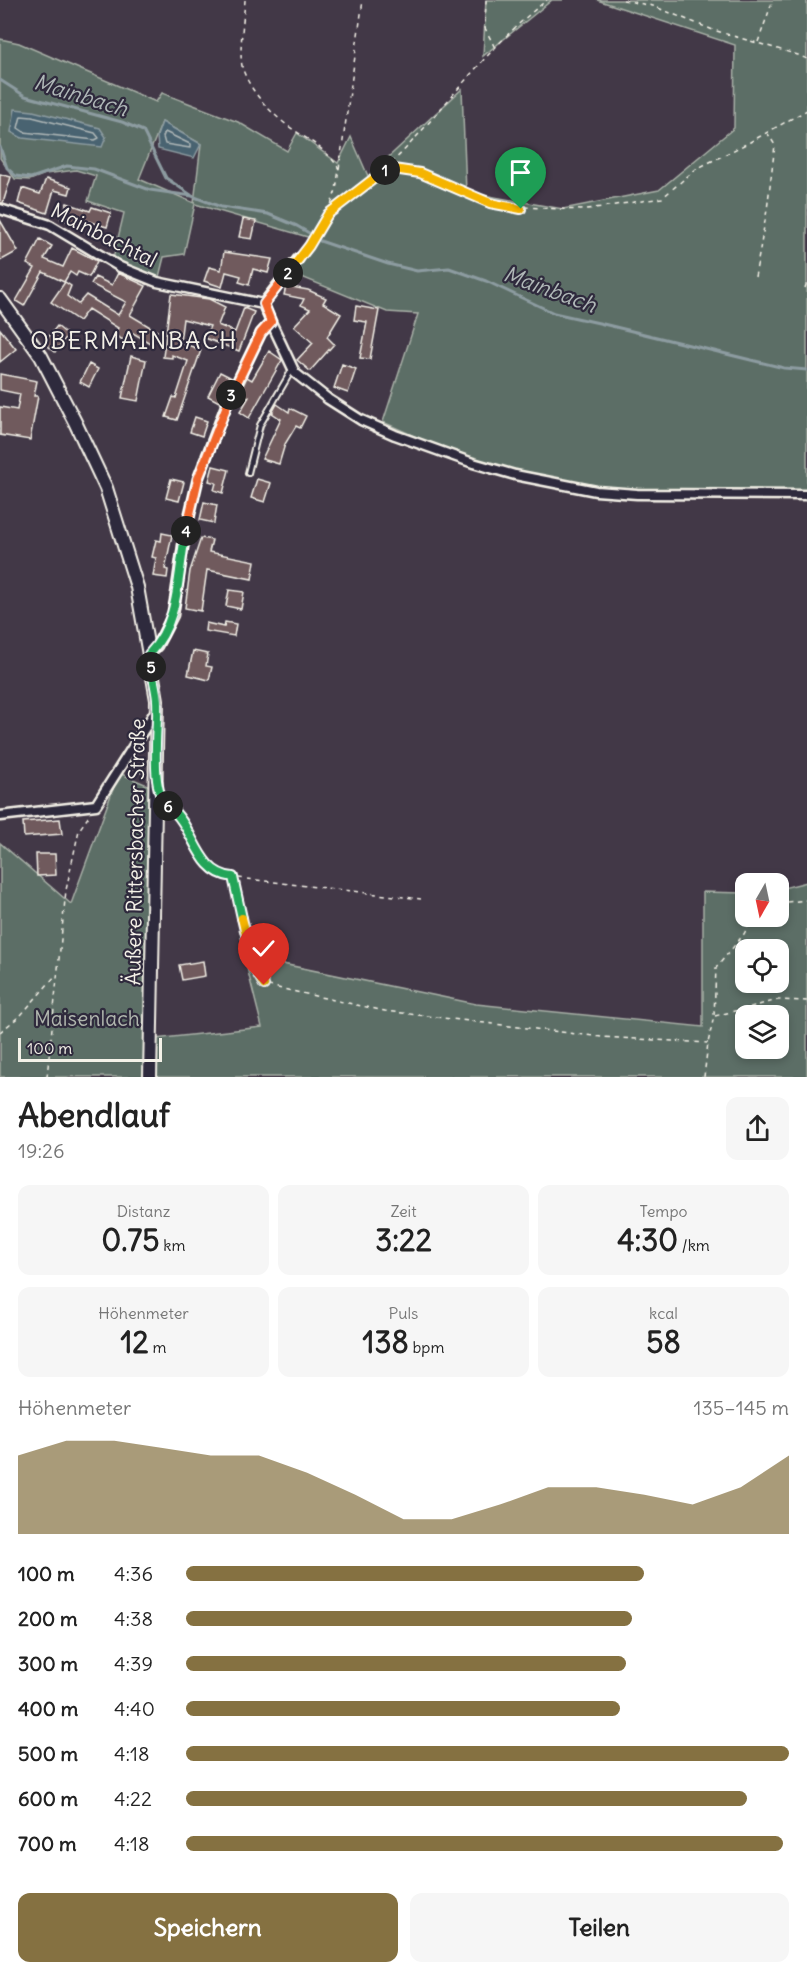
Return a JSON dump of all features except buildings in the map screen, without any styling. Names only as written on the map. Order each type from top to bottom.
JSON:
[{"type":"main road","name":"Äußere Rittersbacher Straße","points":[[0,299],[41,356],[106,488],[137,587],[157,705],[150,1077]]},
{"type":"street","name":"Mainbachtal","points":[[0,209],[50,225],[120,267],[157,282],[264,304]]},
{"type":"street","points":[[298,259],[264,304],[293,368],[306,384],[343,410],[395,435],[490,469],[596,491],[637,494],[807,495]]},
{"type":"street","points":[[149,654],[173,615],[184,539],[198,479],[227,403],[261,333],[271,322]]},
{"type":"street","points":[[0,816],[96,805],[124,764],[157,705]]},
{"type":"lane","points":[[248,473],[260,425],[293,368]]},
{"type":"path","points":[[245,0],[242,33],[243,69],[265,105],[291,128],[332,157],[339,170]]},
{"type":"path","points":[[298,259],[318,233],[328,214],[339,170],[363,0]]},
{"type":"path","points":[[486,0],[484,28],[496,49]]},
{"type":"path","points":[[328,214],[387,168],[529,14],[547,0]]},
{"type":"path","points":[[623,0],[653,6],[713,30],[807,59]]},
{"type":"path","points":[[758,43],[773,0]]},
{"type":"path","points":[[387,168],[420,173],[473,197],[504,206],[581,210],[663,198],[696,169],[807,110]]},
{"type":"path","points":[[755,277],[774,145],[767,133]]},
{"type":"path","points":[[805,288],[807,282]]},
{"type":"path","points":[[124,764],[157,781]]},
{"type":"path","points":[[164,803],[179,814],[208,867],[221,876],[421,899]]},
{"type":"path","points":[[47,1077],[66,890],[79,830],[96,805]]},
{"type":"path","points":[[233,877],[254,968],[264,985],[385,1011],[602,1037],[708,1043]]},
{"type":"path","points":[[789,902],[807,900]]},
{"type":"path","points":[[704,1077],[714,1016],[716,968],[748,927]]},
{"type":"path","points":[[0,1032],[21,1015],[57,975]]},
{"type":"path","points":[[714,1016],[778,1000],[807,1001]]},
{"type":"green space","points":[[486,0],[552,0],[483,56]]},
{"type":"green space","points":[[597,0],[807,0],[807,495],[610,492],[481,466],[383,422],[418,314],[387,312],[287,271],[311,238],[195,204],[184,254],[164,257],[159,277],[113,259],[124,213],[88,201],[96,176],[76,170],[45,174],[30,180],[15,179],[0,158],[0,39],[19,43],[156,102],[162,93],[238,122],[287,151],[297,133],[338,163],[351,137],[368,176],[462,89],[466,192],[563,209],[659,190],[734,128],[735,45]],"holes":[[[162,122],[201,144],[194,203],[139,179]]]},
{"type":"green space","name":"Maisenlach","points":[[119,773],[152,787],[146,1040],[262,1027],[244,956],[476,1004],[703,1027],[703,892],[735,893],[735,927],[789,927],[789,886],[807,882],[807,1077],[0,1077],[0,843],[71,904]]},
{"type":"water","points":[[15,109],[33,111],[100,128],[106,137],[102,147],[22,138],[11,132]]},
{"type":"water","points":[[162,122],[201,144],[194,158],[158,149],[157,136]]},
{"type":"waterway","name":"Mainbach","points":[[0,80],[25,96],[122,122],[143,131],[166,178],[191,195]]},
{"type":"waterway","name":"Mainbach","points":[[0,147],[7,168],[16,176],[31,178],[67,166],[94,169],[150,190],[192,196],[221,207],[268,214],[309,233]]},
{"type":"waterway","name":"Mainbach","points":[[320,241],[388,264],[417,271],[449,268],[486,281],[554,313],[784,368],[807,370]]},
{"type":"district","name":"OBERMAINBACH","points":[[134,340]]},
{"type":"route","points":[[264,985],[254,968],[233,877],[221,876],[208,867],[179,814],[164,803],[157,781],[157,700],[149,654],[173,615],[184,539],[198,479],[227,403],[261,333],[271,322],[264,304],[309,246],[328,214],[387,168],[420,173],[473,197],[521,209]]}]
